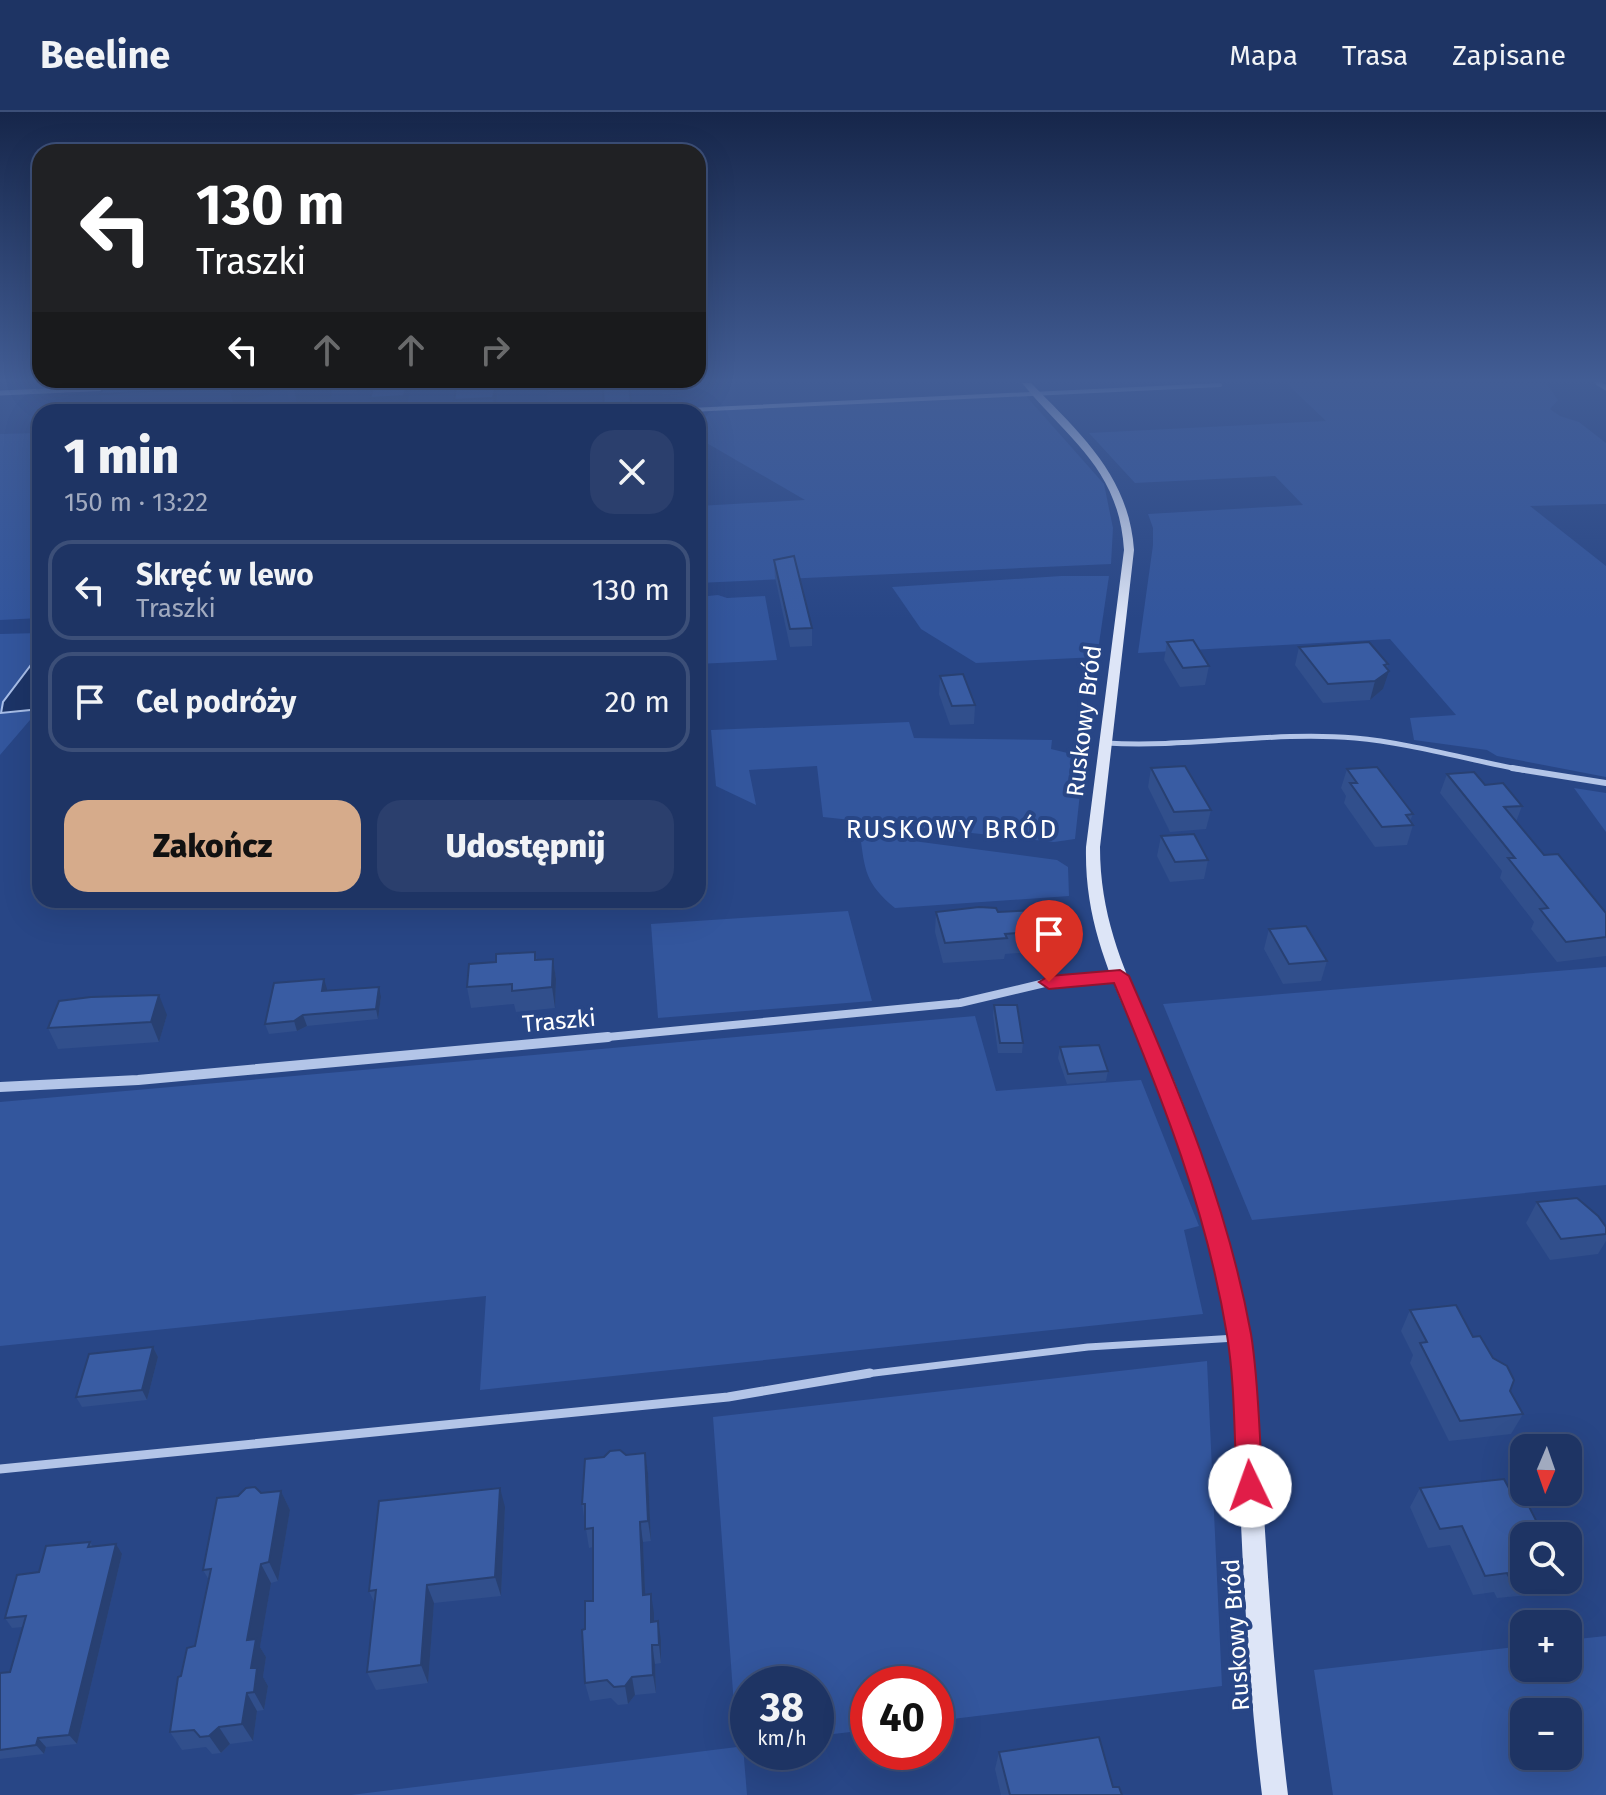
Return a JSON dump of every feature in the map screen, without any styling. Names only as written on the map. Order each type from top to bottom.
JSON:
[{"type":"street","name":"Ruskowy Bród","points":[[1095,462],[1111,480],[1122,501],[1128,520],[1129,550],[1091,862],[1092,890],[1120,976],[1193,1153],[1215,1224],[1239,1337],[1261,1663],[1275,1795]]},
{"type":"street","name":"Traszki","points":[[0,1087],[138,1080],[861,1013],[960,1003],[1049,982],[1120,976]]},
{"type":"lane","points":[[1105,743],[1189,745],[1281,736],[1332,736],[1606,783]]},
{"type":"lane","points":[[0,1469],[728,1397],[894,1369],[1088,1347],[1239,1337]]},
{"type":"shaded area","points":[[0,462],[32,462],[32,618],[0,620]]},
{"type":"shaded area","points":[[739,462],[1084,462],[1104,484],[1113,528],[1111,564],[706,583],[706,506],[805,500]]},
{"type":"shaded area","points":[[1115,462],[1606,462],[1606,504],[1530,506],[1606,566],[1606,777],[1497,756],[1487,750],[1414,740],[1410,718],[1456,715],[1390,639],[1138,653],[1153,545],[1153,528],[1148,514],[1303,505],[1275,476],[1135,483]]},
{"type":"shaded area","points":[[1061,576],[1109,576],[1097,657],[976,663],[921,629],[892,587]]},
{"type":"shaded area","points":[[706,596],[765,596],[777,660],[706,664]]},
{"type":"shaded area","points":[[32,633],[32,720],[0,755],[0,634]]},
{"type":"shaded area","points":[[32,664],[32,710],[1,713],[3,702]]},
{"type":"shaded area","points":[[909,722],[914,738],[1052,740],[1051,749],[1084,757],[1075,839],[1054,842],[823,817],[817,766],[749,770],[756,805],[716,786],[711,730]]},
{"type":"shaded area","points":[[1574,788],[1606,793],[1606,832]]},
{"type":"shaded area","points":[[860,834],[1057,860],[1068,867],[1069,896],[895,908],[868,876]]},
{"type":"shaded area","points":[[848,911],[872,1001],[658,1018],[651,924]]},
{"type":"shaded area","points":[[1606,967],[1606,1185],[1252,1220],[1163,1004]]},
{"type":"shaded area","points":[[975,1016],[996,1091],[1141,1080],[1199,1226],[1184,1230],[1203,1314],[480,1390],[486,1296],[0,1346],[0,1102]]},
{"type":"shaded area","points":[[1207,1361],[1222,1686],[954,1719],[954,1666],[850,1666],[850,1732],[834,1734],[834,1666],[731,1666],[713,1417]]},
{"type":"shaded area","points":[[1606,1636],[1606,1795],[1333,1795],[1314,1670],[1510,1648],[1510,1682],[1582,1682],[1582,1639]]},
{"type":"shaded area","points":[[730,1748],[730,1770],[745,1770],[747,1795],[351,1795]]},
{"type":"building","points":[[794,556],[812,628],[790,629],[774,560]]},
{"type":"building","points":[[1193,640],[1209,666],[1183,668],[1167,642]]},
{"type":"building","points":[[1369,642],[1388,664],[1384,665],[1389,671],[1375,681],[1328,684],[1299,647]]},
{"type":"building","points":[[963,674],[975,705],[952,706],[940,676]]},
{"type":"building","points":[[1185,766],[1211,810],[1174,812],[1151,768]]},
{"type":"building","points":[[1377,767],[1413,814],[1406,815],[1413,825],[1382,827],[1350,783],[1357,783],[1347,769]]},
{"type":"building","points":[[1474,772],[1485,785],[1503,783],[1522,806],[1504,807],[1544,855],[1558,854],[1606,913],[1606,937],[1566,942],[1540,909],[1548,908],[1508,858],[1515,858],[1447,774]]},
{"type":"building","points":[[1194,834],[1208,860],[1175,862],[1161,836]]},
{"type":"building","points":[[996,908],[998,912],[1038,910],[1046,931],[945,943],[936,912]]},
{"type":"building","points":[[1306,926],[1327,961],[1289,964],[1269,929]]},
{"type":"building","points":[[535,952],[535,960],[553,959],[552,987],[512,991],[512,984],[467,987],[469,964],[496,962],[496,954]]},
{"type":"building","points":[[324,979],[322,991],[379,987],[376,1009],[303,1015],[294,1021],[265,1024],[274,983]]},
{"type":"building","points":[[159,995],[151,1022],[48,1028],[59,1001]]},
{"type":"building","points":[[994,1005],[1017,1005],[1023,1043],[1000,1043]]},
{"type":"building","points":[[1099,1045],[1108,1071],[1068,1074],[1060,1047]]},
{"type":"building","points":[[1577,1198],[1598,1216],[1606,1227],[1606,1234],[1561,1239],[1537,1202]]},
{"type":"building","points":[[1456,1305],[1473,1337],[1480,1336],[1493,1358],[1507,1366],[1514,1380],[1510,1391],[1523,1414],[1460,1421],[1420,1343],[1427,1342],[1410,1310]]},
{"type":"building","points":[[153,1347],[142,1390],[76,1397],[89,1354]]},
{"type":"building","points":[[620,1450],[626,1455],[645,1453],[648,1521],[640,1522],[643,1595],[651,1594],[651,1622],[658,1621],[659,1645],[652,1645],[653,1675],[632,1677],[625,1686],[614,1687],[607,1680],[585,1683],[582,1630],[585,1629],[585,1601],[593,1601],[593,1528],[585,1529],[585,1504],[582,1504],[585,1459],[604,1457],[610,1451]]},
{"type":"building","points":[[1504,1479],[1510,1490],[1510,1506],[1529,1506],[1537,1522],[1510,1522],[1510,1579],[1507,1573],[1485,1576],[1462,1526],[1440,1529],[1420,1488]]},
{"type":"building","points":[[255,1487],[261,1493],[281,1491],[269,1562],[261,1564],[247,1640],[256,1639],[251,1668],[257,1668],[254,1692],[247,1693],[242,1724],[219,1727],[209,1736],[200,1737],[194,1730],[170,1732],[178,1677],[181,1676],[187,1648],[195,1646],[211,1569],[203,1570],[217,1498],[238,1496],[246,1488]]},
{"type":"building","points":[[500,1488],[495,1577],[427,1585],[421,1665],[367,1672],[376,1590],[369,1591],[379,1501]]},
{"type":"building","points":[[90,1542],[88,1547],[116,1544],[69,1735],[38,1738],[36,1745],[0,1750],[0,1673],[10,1672],[26,1616],[5,1618],[17,1575],[39,1572],[46,1546]]},
{"type":"building","points":[[1099,1737],[1113,1787],[1119,1787],[1122,1795],[1010,1795],[999,1752]]},
{"type":"district","name":"RUSKOWY BRÓD","points":[[952,829]]},
{"type":"route","points":[[1049,982],[1120,976],[1169,1090],[1215,1224],[1228,1281],[1239,1337],[1250,1486]]}]
